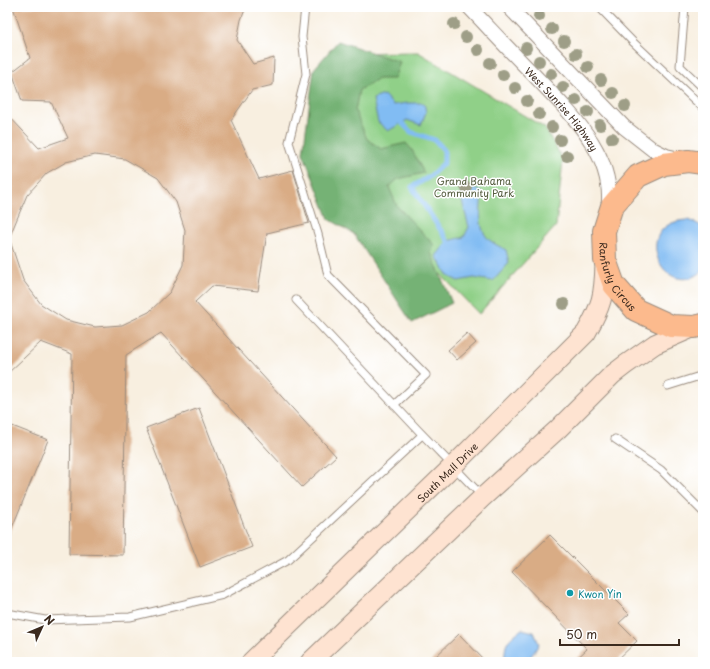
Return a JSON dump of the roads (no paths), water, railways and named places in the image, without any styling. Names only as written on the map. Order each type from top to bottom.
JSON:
[{"type":"main road","name":"Ranfurly Circus","points":[[695,162],[664,164],[638,176],[612,206],[604,231],[605,260],[614,285],[636,310],[671,326],[698,326]]},
{"type":"street","name":"West Sunrise Highway","points":[[469,7],[584,130],[600,159],[608,188],[609,200],[604,231]]},
{"type":"street","points":[[509,7],[610,113],[639,140],[666,156],[695,162]]},
{"type":"street","name":"South Mall Drive","points":[[251,662],[453,466],[586,333],[598,312],[602,300],[605,260]]},
{"type":"street","points":[[310,662],[483,497],[558,429],[612,375],[655,344],[698,326]]},
{"type":"lane","points":[[305,7],[302,38],[306,74],[289,142],[318,234],[328,275],[426,375],[394,405]]},
{"type":"lane","points":[[600,7],[645,53],[703,108]]},
{"type":"lane","points":[[685,7],[680,66],[703,88]]},
{"type":"lane","points":[[296,300],[422,435],[483,497]]},
{"type":"lane","points":[[668,386],[703,375]]},
{"type":"lane","points":[[7,613],[45,620],[130,617],[223,595],[288,560],[422,435]]},
{"type":"lane","points":[[615,439],[661,470],[703,512]]},
{"type":"water","points":[[384,95],[393,105],[424,103],[426,112],[421,125],[407,120],[388,131],[378,122],[373,99]]},
{"type":"water","points":[[473,188],[482,192],[481,219],[484,232],[492,242],[506,250],[509,263],[493,281],[474,278],[458,281],[448,276],[436,256],[448,241],[464,237],[469,227],[462,201],[462,191]]},
{"type":"water","points":[[689,220],[703,228],[703,271],[688,278],[675,277],[664,270],[658,258],[656,245],[660,233],[670,224]]},
{"type":"water","points":[[522,629],[534,632],[539,644],[532,655],[526,660],[518,662],[505,662],[505,650],[508,642]]},
{"type":"waterway","points":[[402,123],[411,132],[435,140],[444,150],[444,163],[429,177],[412,187],[448,241]]},
{"type":"place","name":"Kwon Yin","points":[[570,593]]},
{"type":"park label","name":"Grand Bahama Community Park","points":[[474,186]]}]
